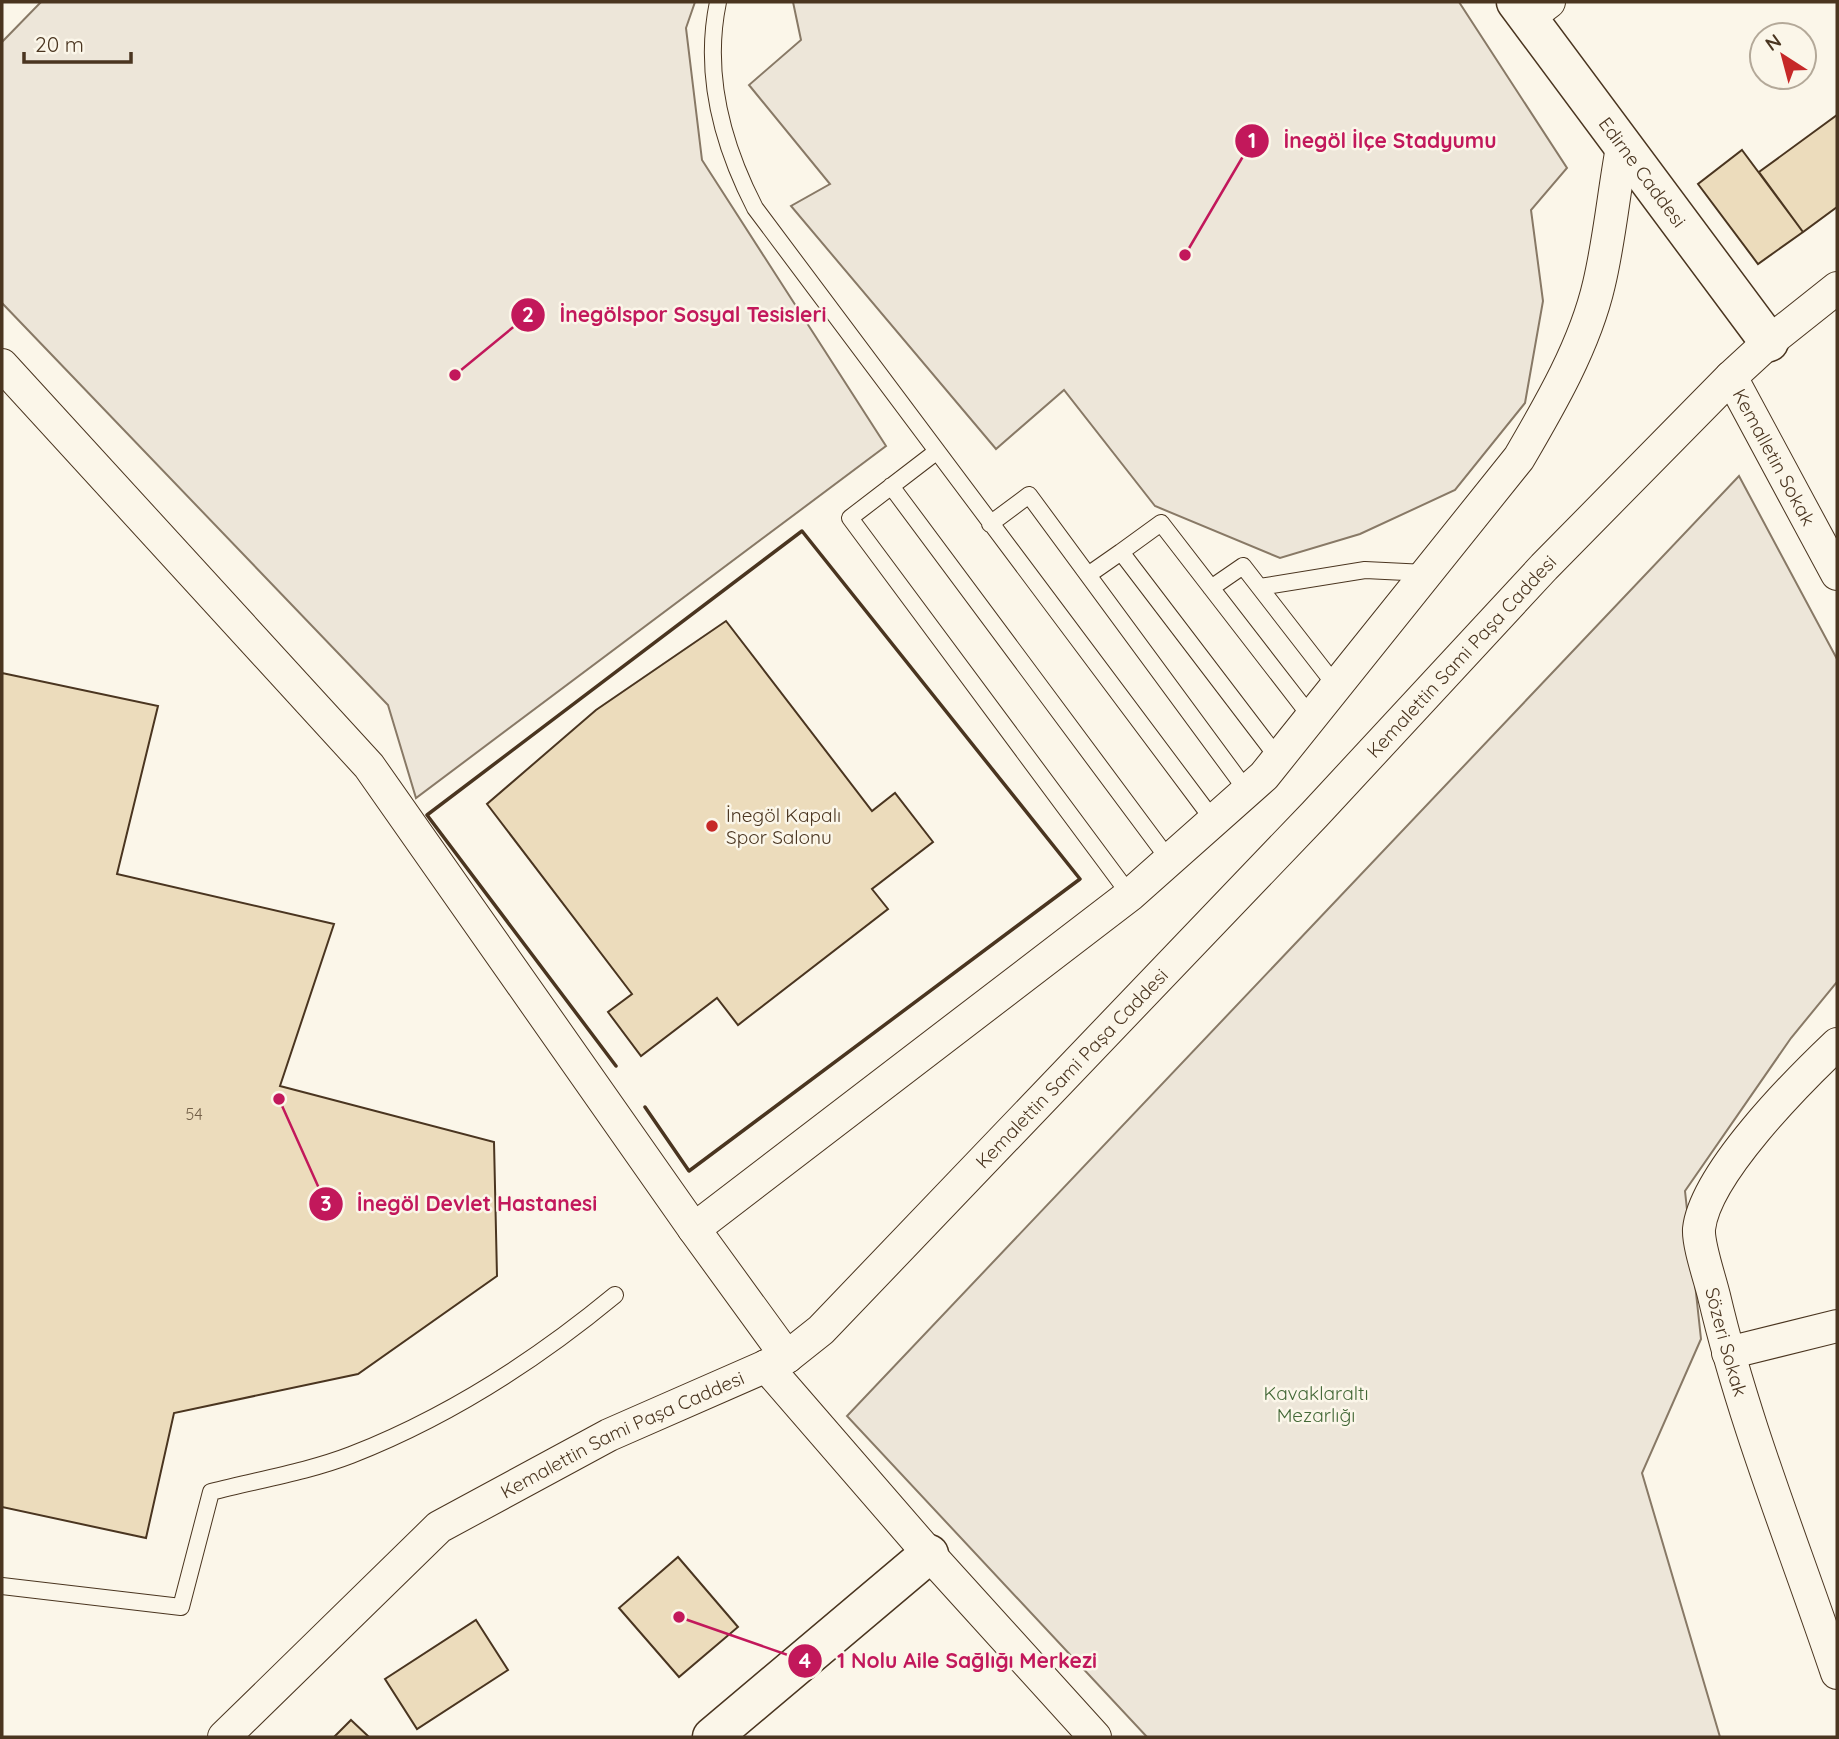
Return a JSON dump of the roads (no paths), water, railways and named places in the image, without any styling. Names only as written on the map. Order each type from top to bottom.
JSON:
[{"type":"street","name":"Edirne Caddesi","points":[[1531,7],[1623,142],[1769,342]]},
{"type":"street","points":[[694,1229],[1130,895],[1247,791],[1278,758],[1518,458],[1544,415],[1576,348],[1599,286],[1623,142]]},
{"type":"street","name":"Kemalettin Sami Paşa Caddesi","points":[[224,1737],[439,1527],[609,1435],[777,1361],[821,1330],[1315,814],[1544,566],[1731,377],[1769,342],[1837,289]]},
{"type":"street","points":[[2,365],[369,766],[694,1229],[777,1361],[929,1554],[1095,1737]]},
{"type":"street","name":"Kemalletin Sokak","points":[[1731,377],[1837,574]]},
{"type":"street","name":"Sözeri Sokak","points":[[1837,1044],[1803,1076],[1761,1124],[1711,1194],[1699,1230],[1728,1353],[1837,1673]]},
{"type":"street","points":[[1728,1353],[1837,1326]]},
{"type":"street","points":[[712,1737],[929,1554]]},
{"type":"lane","points":[[718,2],[714,80],[718,113],[740,178],[775,237],[1214,821]]},
{"type":"lane","points":[[936,452],[850,518],[1130,895]]},
{"type":"lane","points":[[891,486],[1170,860]]},
{"type":"lane","points":[[990,524],[1029,495],[1247,791]]},
{"type":"lane","points":[[1088,575],[1161,523],[1311,717]]},
{"type":"lane","points":[[1121,552],[1278,758]]},
{"type":"lane","points":[[1211,588],[1243,566],[1336,686]]},
{"type":"lane","points":[[1260,587],[1365,570],[1426,573]]},
{"type":"lane","points":[[2,1586],[181,1607],[211,1492],[348,1456],[411,1429],[521,1367],[615,1295]]},
{"type":"place","name":"İnegöl İlçe Stadyumu","points":[[1185,255]]},
{"type":"place","name":"İnegölspor Sosyal Tesisleri","points":[[455,375]]},
{"type":"place","name":"İnegöl Kapalı Spor Salonu","points":[[712,826]]},
{"type":"place","name":"İnegöl Devlet Hastanesi","points":[[279,1099]]},
{"type":"place","name":"1 Nolu Aile Sağlığı Merkezi","points":[[679,1617]]},
{"type":"park label","name":"Kavaklaraltı Mezarlığı","points":[[1316,1404]]}]
